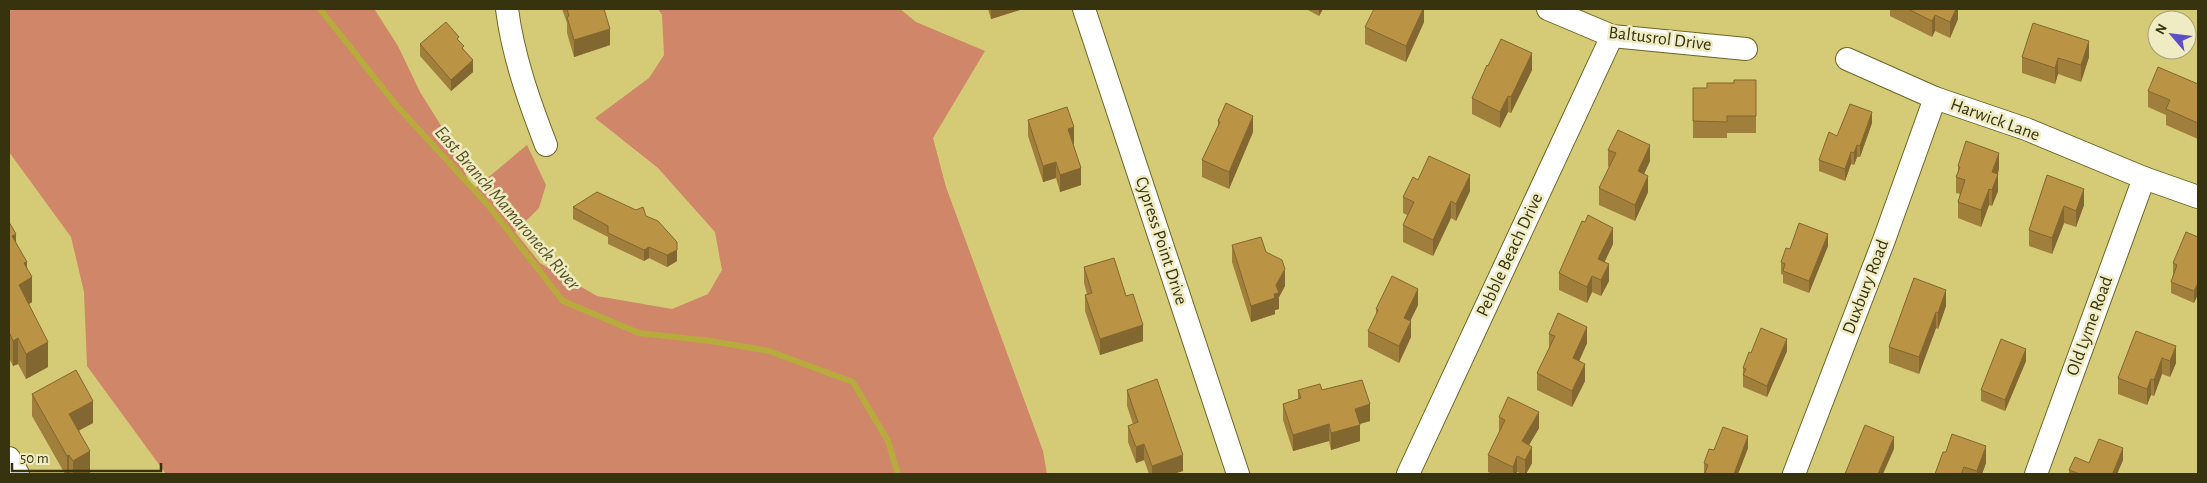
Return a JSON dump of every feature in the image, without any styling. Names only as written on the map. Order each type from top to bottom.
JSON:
[{"type":"street","points":[[507,9],[511,37],[531,108],[546,145]]},
{"type":"street","name":"Cypress Point Drive","points":[[1084,9],[1238,474]]},
{"type":"street","name":"Baltusrol Drive","points":[[1548,9],[1612,36],[1746,49]]},
{"type":"street","name":"Pebble Beach Drive","points":[[1408,474],[1612,36]]},
{"type":"street","name":"Harwick Lane","points":[[1847,59],[1935,98],[2026,129],[2144,178],[2198,197]]},
{"type":"street","name":"Duxbury Road","points":[[1794,474],[1884,240],[1935,98]]},
{"type":"street","name":"Old Lyme Road","points":[[2036,474],[2144,178]]},
{"type":"street","points":[[9,458],[18,474]]},
{"type":"shaded area","points":[[9,9],[375,10],[398,46],[420,92],[450,140],[473,190],[527,145],[546,185],[539,208],[515,232],[540,263],[597,296],[672,309],[708,294],[722,270],[715,232],[658,168],[595,118],[649,78],[664,55],[662,15],[658,9],[900,9],[916,22],[985,51],[933,138],[946,187],[1043,451],[1047,474],[166,474],[87,366],[84,292],[71,237],[9,152]]},
{"type":"building","points":[[567,9],[604,9],[610,29],[574,40],[567,17],[569,16]]},
{"type":"building","points":[[1374,9],[1423,9],[1406,46],[1365,27]]},
{"type":"building","points":[[1908,9],[1956,9],[1950,22],[1935,15],[1932,21]]},
{"type":"building","points":[[446,22],[459,37],[457,39],[464,46],[462,48],[473,60],[451,80],[420,44]]},
{"type":"building","points":[[2033,23],[2089,41],[2081,65],[2058,58],[2055,68],[2022,57]]},
{"type":"building","points":[[1501,39],[1532,53],[1511,97],[1508,96],[1500,112],[1472,98]]},
{"type":"building","points":[[2158,67],[2198,84],[2198,123],[2166,109],[2170,100],[2148,91]]},
{"type":"building","points":[[1734,80],[1756,80],[1756,116],[1727,116],[1727,122],[1693,121],[1693,88],[1707,88],[1707,83],[1734,83]]},
{"type":"building","points":[[1226,103],[1253,116],[1229,172],[1202,160],[1220,122],[1218,121]]},
{"type":"building","points":[[1850,104],[1872,112],[1860,146],[1857,145],[1854,153],[1851,152],[1845,169],[1819,160],[1829,132],[1837,136]]},
{"type":"building","points":[[1067,107],[1074,127],[1068,129],[1081,168],[1060,175],[1056,162],[1043,166],[1028,120]]},
{"type":"building","points":[[1618,130],[1650,145],[1638,171],[1648,176],[1635,205],[1599,188],[1616,153],[1608,150]]},
{"type":"building","points":[[1966,141],[1999,153],[1992,172],[1998,174],[1992,190],[1989,189],[1981,210],[1958,202],[1965,180],[1956,177]]},
{"type":"building","points":[[1429,156],[1470,175],[1456,204],[1451,201],[1433,240],[1403,225],[1414,202],[1403,197],[1413,177],[1418,180]]},
{"type":"building","points":[[2047,175],[2084,189],[2076,211],[2064,206],[2052,238],[2029,230]]},
{"type":"building","points":[[597,192],[636,210],[643,207],[646,216],[658,221],[677,242],[677,250],[667,255],[649,247],[644,250],[608,233],[608,226],[573,207]]},
{"type":"building","points":[[1588,215],[1613,228],[1598,259],[1609,264],[1601,280],[1592,276],[1587,287],[1559,273],[1582,221],[1585,222]]},
{"type":"building","points":[[9,222],[16,234],[12,236],[27,262],[24,263],[32,277],[19,285],[48,342],[26,354],[18,338],[13,341],[9,332]]},
{"type":"building","points":[[1799,223],[1828,234],[1809,281],[1783,271],[1785,264],[1781,262],[1786,248],[1790,249]]},
{"type":"building","points":[[2186,232],[2198,237],[2198,283],[2194,291],[2171,282],[2177,265],[2173,263]]},
{"type":"building","points":[[1261,237],[1266,252],[1282,260],[1285,269],[1276,285],[1279,293],[1274,294],[1275,298],[1251,306],[1232,245]]},
{"type":"building","points":[[1114,258],[1126,296],[1133,294],[1143,325],[1100,339],[1085,295],[1092,293],[1084,267]]},
{"type":"building","points":[[1392,276],[1418,289],[1404,318],[1411,321],[1399,346],[1368,331]]},
{"type":"building","points":[[1914,278],[1946,290],[1919,357],[1889,347]]},
{"type":"building","points":[[1558,313],[1587,327],[1573,358],[1585,364],[1572,391],[1537,373],[1555,336],[1549,334]]},
{"type":"building","points":[[1761,328],[1787,339],[1767,386],[1743,375],[1746,369],[1743,368],[1749,352],[1751,353]]},
{"type":"building","points":[[2136,331],[2176,346],[2170,361],[2162,358],[2154,380],[2151,379],[2147,389],[2118,378]]},
{"type":"building","points":[[2001,339],[2026,349],[2005,400],[1981,390]]},
{"type":"building","points":[[76,370],[93,401],[69,414],[90,451],[73,461],[69,455],[67,456],[32,394]]},
{"type":"building","points":[[1157,379],[1183,455],[1152,466],[1144,444],[1136,447],[1128,426],[1138,422],[1127,390]]},
{"type":"building","points":[[1362,380],[1370,404],[1355,409],[1360,425],[1331,433],[1329,424],[1293,435],[1283,404],[1301,398],[1298,390],[1320,384],[1322,390]]},
{"type":"building","points":[[1508,397],[1539,412],[1522,441],[1532,447],[1525,460],[1517,456],[1513,467],[1488,455],[1505,420],[1499,417]]},
{"type":"building","points":[[1865,425],[1894,437],[1878,474],[1845,474]]},
{"type":"building","points":[[1723,427],[1748,436],[1734,474],[1705,473],[1708,465],[1704,463],[1709,449],[1714,450]]},
{"type":"building","points":[[1952,434],[1986,446],[1977,471],[1964,467],[1961,474],[1935,474],[1943,452],[1946,452]]},
{"type":"building","points":[[2099,439],[2123,448],[2113,473],[2116,474],[2080,474],[2069,470],[2075,457],[2089,463]]},
{"type":"waterway","name":"East Branch Mamaroneck River","points":[[320,9],[397,106],[488,205],[563,301],[639,333],[711,341],[769,351],[853,382],[888,441],[898,474]]}]
